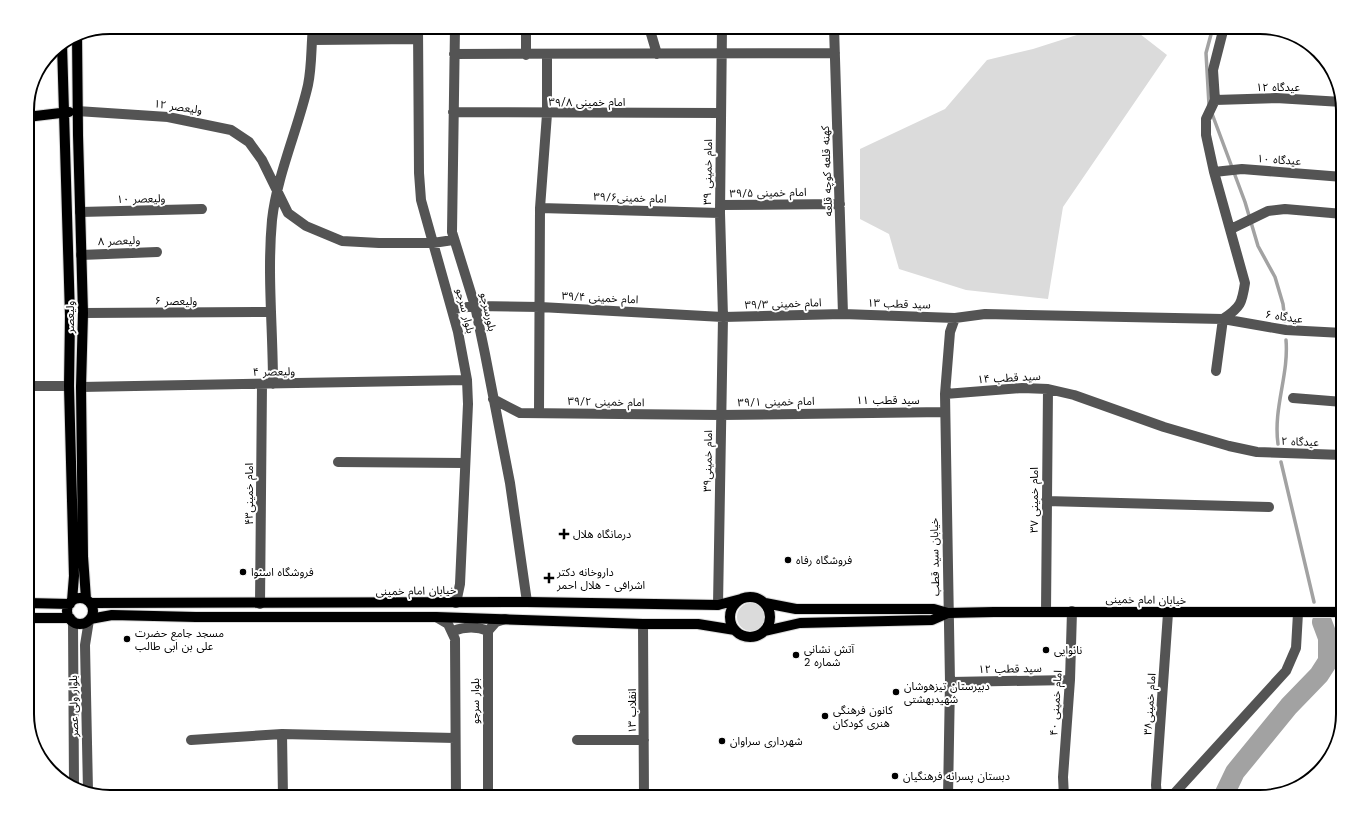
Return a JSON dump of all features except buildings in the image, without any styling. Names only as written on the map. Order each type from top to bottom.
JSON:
[{"type":"main road","name":"ولیعصر","points":[[77,42],[77,111],[82,313],[81,387],[84,570],[88,601]]},
{"type":"main road","name":"ولیعصر","points":[[62,51],[70,316],[69,386],[74,576],[71,603]]},
{"type":"main road","points":[[34,116],[77,111]]},
{"type":"main road","points":[[754,597],[765,603],[770,614],[770,620],[765,630],[760,634],[749,637],[740,634],[735,630],[732,625],[730,614],[732,608],[741,599],[754,597]]},
{"type":"main road","points":[[34,603],[71,603],[79,598],[88,601],[93,609],[90,619]]},
{"type":"main road","name":"خیابان امام خمینی","points":[[88,601],[260,604],[527,602],[718,605],[741,599]]},
{"type":"main road","points":[[71,603],[68,610],[72,620]]},
{"type":"main road","name":"خیابان امام خمینی","points":[[765,603],[796,609],[934,609],[948,614]]},
{"type":"main road","name":"خیابان امام خمینی","points":[[765,630],[800,623],[932,620],[948,614],[1072,611],[1168,613],[1336,612]]},
{"type":"main road","points":[[34,618],[72,620],[81,624],[90,619],[112,615],[196,617],[509,618],[644,624],[710,625],[735,630]]},
{"type":"street","points":[[273,384],[273,347],[270,312],[272,219],[277,192],[308,83],[312,34]]},
{"type":"street","name":"بلوار سرجو","points":[[418,34],[419,173],[421,200],[453,308],[467,380],[468,404],[464,463],[460,584],[456,603]]},
{"type":"street","name":"بلورسرجو","points":[[455,34],[451,215],[453,240],[475,306],[510,483],[527,602]]},
{"type":"street","points":[[526,34],[526,55]]},
{"type":"street","points":[[651,34],[656,54]]},
{"type":"street","name":"امام خمینی ۳۹","points":[[722,34],[720,209],[723,317]]},
{"type":"street","name":"کهنه قلعه کوچه قلعه","points":[[834,34],[843,314]]},
{"type":"street","points":[[1216,371],[1223,319],[1237,310],[1242,301],[1245,282],[1214,172],[1206,135],[1206,119],[1215,100],[1213,70],[1222,34]]},
{"type":"street","points":[[312,40],[418,39]]},
{"type":"street","points":[[454,54],[547,55],[835,53]]},
{"type":"street","points":[[539,413],[540,208],[547,114],[547,55]]},
{"type":"street","name":"عیدگاه ۱۲","points":[[1215,100],[1276,98],[1336,102]]},
{"type":"street","name":"ولیعصر ۱۲","points":[[77,111],[168,116],[212,124],[231,130],[249,142],[262,160],[288,213],[306,226],[342,241],[433,243],[453,240]]},
{"type":"street","name":"امام خمینی ۳۹/۸","points":[[454,112],[547,114],[721,114]]},
{"type":"street","name":"عیدگاه ۱۰","points":[[1214,172],[1242,170],[1336,177]]},
{"type":"street","name":"امام خمینی ۳۹/۵","points":[[720,209],[840,204]]},
{"type":"street","name":"امام خمینی۳۹/۶","points":[[540,208],[720,209]]},
{"type":"street","points":[[1231,229],[1268,212],[1285,209],[1336,213]]},
{"type":"street","name":"ولیعصر ۱۰","points":[[80,212],[202,210]]},
{"type":"street","name":"ولیعصر ۸","points":[[81,255],[157,252]]},
{"type":"street","name":"امام خمینی ۳۹/۴","points":[[453,308],[475,306],[540,307],[723,317]]},
{"type":"street","name":"ولیعصر ۶","points":[[82,313],[270,312]]},
{"type":"street","name":"امام خمینی ۳۹/۳","points":[[723,317],[843,314]]},
{"type":"street","name":"سید قطب ۱۳","points":[[843,314],[955,318],[985,314],[1223,319]]},
{"type":"street","name":"امام خمینی۳۹","points":[[718,605],[723,317]]},
{"type":"street","name":"خیابان سید قطب","points":[[948,790],[950,682],[945,394],[950,332],[955,318]]},
{"type":"street","name":"عیدگاه ۶","points":[[1223,319],[1286,330],[1336,333]]},
{"type":"street","name":"ولیعصر ۴","points":[[81,387],[467,380]]},
{"type":"street","name":"امام خمینی۴۳","points":[[260,604],[262,384]]},
{"type":"street","points":[[34,386],[69,386]]},
{"type":"street","name":"سید قطب ۱۴","points":[[945,394],[1022,388],[1048,389],[1074,395],[1228,446],[1257,452]]},
{"type":"street","name":"امام خمینی ۳۷","points":[[1046,612],[1048,389]]},
{"type":"street","points":[[1294,398],[1336,401]]},
{"type":"street","name":"امام خمینی ۳۹/۲","points":[[493,399],[520,413],[721,415]]},
{"type":"street","name":"امام خمینی ۳۹/۱","points":[[721,415],[831,412]]},
{"type":"street","name":"سید قطب ۱۱","points":[[831,412],[945,412]]},
{"type":"street","name":"عیدگاه ۲","points":[[1257,452],[1336,456]]},
{"type":"street","points":[[338,462],[464,463]]},
{"type":"street","points":[[1046,500],[1269,507]]},
{"type":"street","name":"امام خمینی ۴۰","points":[[1064,790],[1063,776],[1070,680],[1072,611]]},
{"type":"street","name":"امام خمینی۳۸","points":[[1156,790],[1168,613]]},
{"type":"street","points":[[1177,790],[1286,672],[1296,648],[1298,613]]},
{"type":"street","points":[[436,617],[448,624],[452,631],[461,628],[480,628],[488,631],[496,622],[509,618]]},
{"type":"street","name":"بلوار ولی عصر","points":[[88,786],[85,645],[90,619]]},
{"type":"street","name":"بلوار ولی عصر","points":[[72,620],[74,781]]},
{"type":"street","name":"انقلاب ۱۳","points":[[644,624],[644,790]]},
{"type":"street","name":"بلوار سرجو","points":[[452,631],[455,652],[456,790]]},
{"type":"street","name":"بلوار سرجو","points":[[488,631],[488,790]]},
{"type":"street","name":"سید قطب ۱۲","points":[[950,682],[1070,680]]},
{"type":"street","points":[[191,740],[282,734],[455,738]]},
{"type":"street","points":[[282,734],[283,790]]},
{"type":"street","points":[[577,740],[644,740]]},
{"type":"shaded area","points":[[1080,34],[1140,34],[1167,55],[1063,207],[1048,299],[966,290],[899,269],[889,234],[860,219],[860,149],[945,109],[987,60],[1033,49]]},
{"type":"shaded area","points":[[751,603],[761,607],[765,617],[761,627],[751,631],[741,627],[737,617],[741,607]]},
{"type":"waterway","points":[[1209,105],[1206,53],[1211,34]]},
{"type":"waterway","points":[[1211,111],[1245,202],[1258,246],[1275,277],[1283,304],[1285,321]]},
{"type":"waterway","points":[[1278,444],[1278,417],[1285,366],[1286,340]]},
{"type":"waterway","points":[[1281,462],[1314,602]]},
{"type":"waterway","points":[[1226,790],[1235,772],[1289,706],[1319,675],[1328,661],[1328,638],[1322,622]]},
{"type":"place","name":"درمانگاه هلال","points":[[564,534]]},
{"type":"place","name":"فروشگاه رفاه","points":[[788,560]]},
{"type":"place","name":"فروشگاه اسنوا","points":[[243,572]]},
{"type":"place","name":"داروخانه دکتر اشرافی - هلال احمر","points":[[549,578]]},
{"type":"place","name":"مسجد جامع حضرت علی بن ابی طالب","points":[[127,639]]},
{"type":"place","name":"نانوایی","points":[[1046,650]]},
{"type":"place","name":"آتش نشانی شماره 2","points":[[796,655]]},
{"type":"place","name":"دبیرستان تیزهوشان شهیدبهشتی","points":[[896,692]]},
{"type":"place","name":"کانون فرهنگی هنری کودکان","points":[[825,716]]},
{"type":"place","name":"شهرداری سراوان","points":[[722,741]]},
{"type":"place","name":"دبستان پسرانه فرهنگیان","points":[[895,776]]}]
